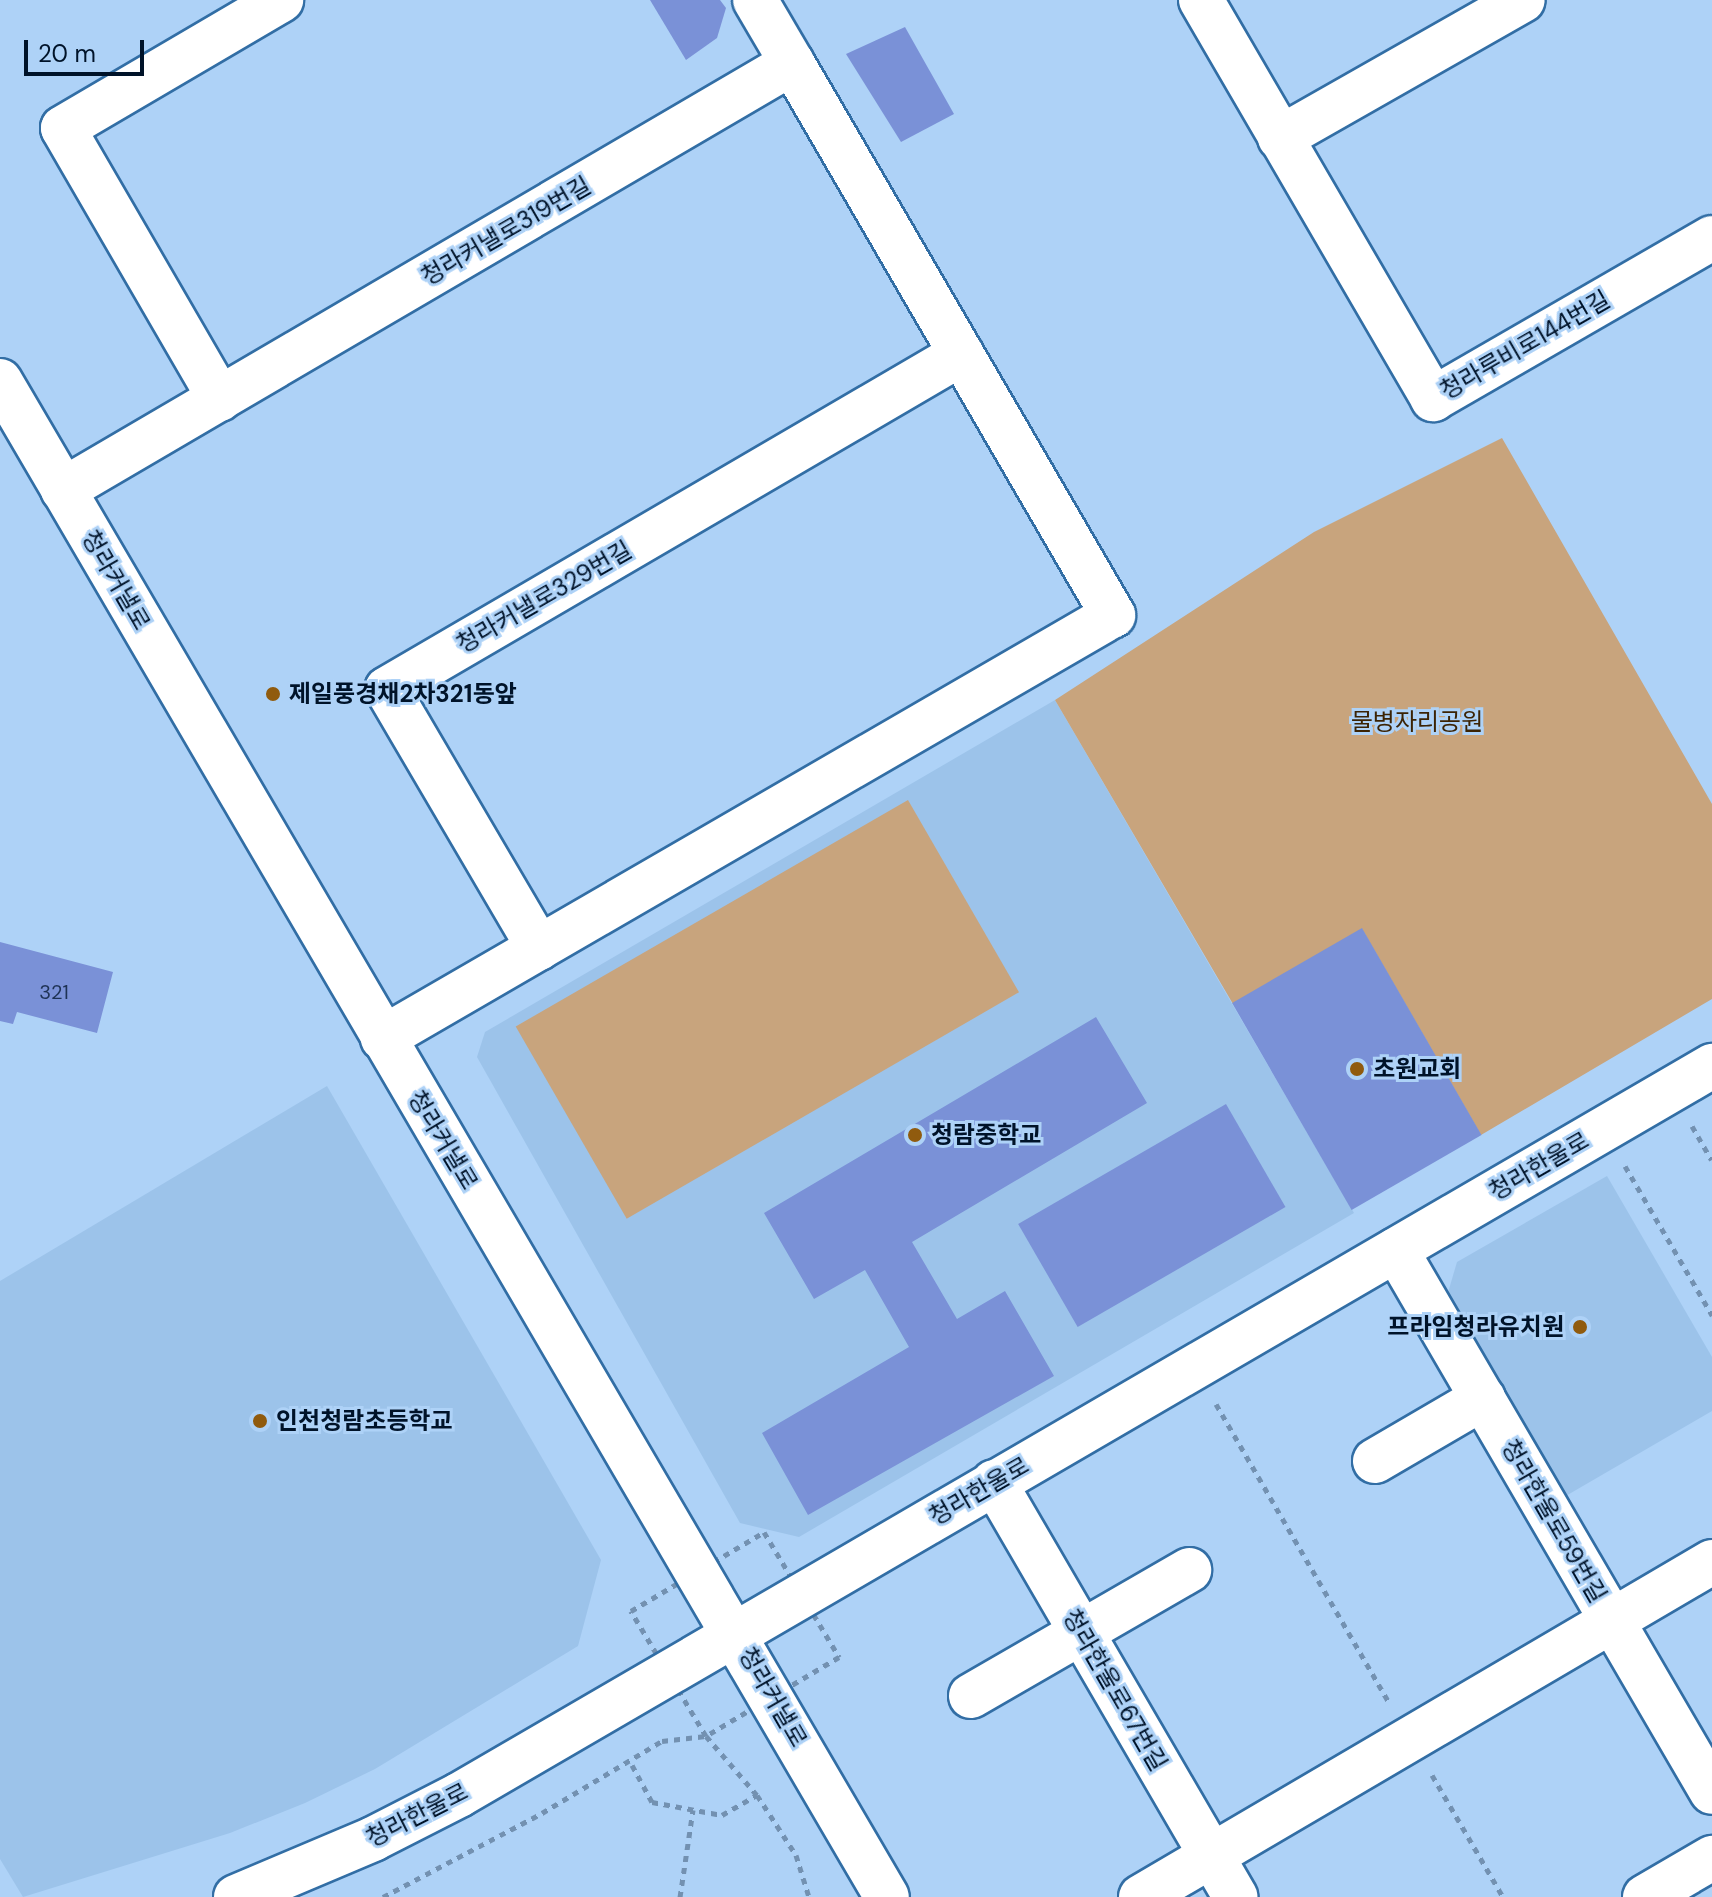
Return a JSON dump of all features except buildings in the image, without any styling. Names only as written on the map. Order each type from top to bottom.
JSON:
[{"type":"street","points":[[220,399],[63,128],[281,0]]},
{"type":"street","points":[[383,1038],[1113,615],[873,208],[755,0]]},
{"type":"street","name":"청라루비로144번길","points":[[1201,0],[1433,399],[1712,238]]},
{"type":"street","points":[[1280,138],[1523,0]]},
{"type":"street","name":"청라커낼로319번길","points":[[63,490],[792,63]]},
{"type":"street","name":"청라커낼로329번길","points":[[539,948],[387,689],[961,354]]},
{"type":"street","name":"청라커낼로","points":[[0,381],[383,1038],[735,1632],[887,1897]]},
{"type":"street","name":"청라한울로","points":[[236,1897],[373,1839],[459,1795],[1712,1066]]},
{"type":"street","name":"청라한울로59번길","points":[[1396,1250],[1712,1792]]},
{"type":"street","points":[[1375,1461],[1483,1398]]},
{"type":"street","name":"청라한울로67번길","points":[[994,1482],[1236,1897]]},
{"type":"street","points":[[1141,1897],[1712,1562]]},
{"type":"street","points":[[971,1696],[1189,1570]]},
{"type":"street","points":[[1645,1897],[1712,1858]]},
{"type":"path","points":[[1692,1125],[1712,1160]]},
{"type":"path","points":[[1625,1165],[1712,1315]]},
{"type":"path","points":[[1216,1404],[1503,1897]]},
{"type":"path","points":[[383,1897],[542,1813],[662,1741],[706,1736],[757,1795],[796,1855],[809,1897]]},
{"type":"path","points":[[632,1765],[652,1802],[722,1815],[757,1795]]},
{"type":"path","points":[[680,1897],[693,1810]]},
{"type":"shaded area","name":"청람중학교","points":[[1055,700],[1354,1213],[799,1537],[740,1523],[477,1057],[485,1032]]},
{"type":"shaded area","name":"인천청람초등학교","points":[[327,1086],[601,1560],[578,1646],[375,1769],[305,1803],[230,1833],[23,1897],[0,1859],[0,1281]]},
{"type":"shaded area","name":"프라임청라유치원","points":[[1607,1176],[1712,1357],[1712,1411],[1564,1497],[1447,1296],[1457,1262]]},
{"type":"green space","name":"물병자리공원","points":[[1502,438],[1712,804],[1712,999],[1481,1135],[1362,929],[1233,1004],[1055,700],[1314,532]]},
{"type":"green space","points":[[908,800],[1019,992],[627,1219],[516,1026]]},
{"type":"place","name":"제일풍경채2차321동앞","points":[[273,694]]},
{"type":"place","name":"초원교회","points":[[1357,1069]]},
{"type":"place","name":"청람중학교","points":[[915,1135]]},
{"type":"place","name":"프라임청라유치원","points":[[1580,1327]]},
{"type":"place","name":"인천청람초등학교","points":[[260,1421]]}]
